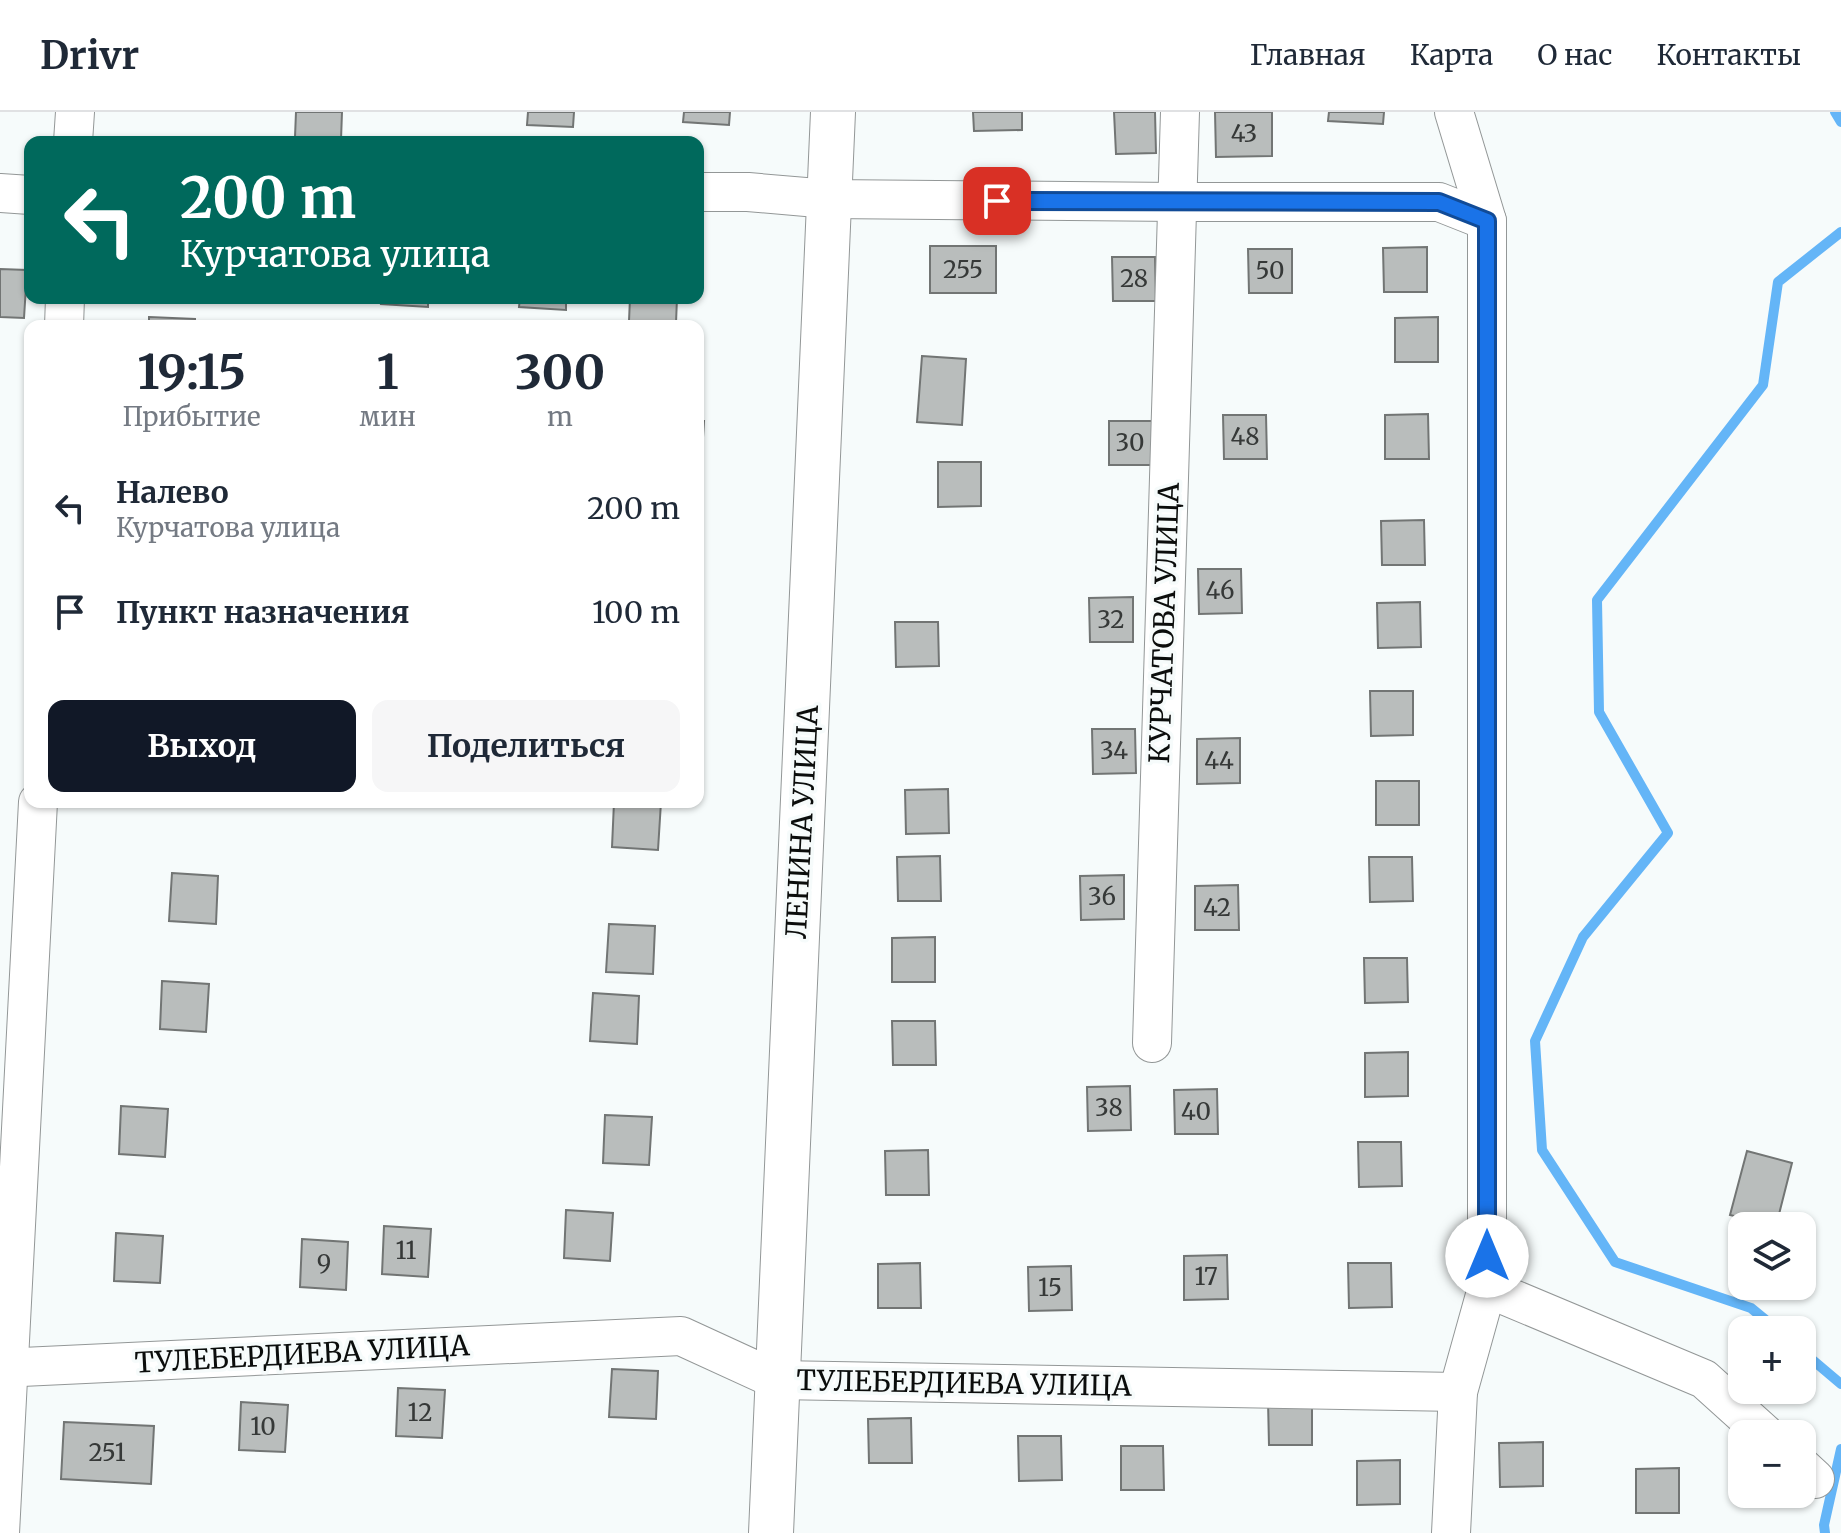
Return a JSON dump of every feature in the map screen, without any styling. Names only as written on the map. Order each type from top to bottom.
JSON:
[{"type":"main road","name":"ЛЕНИНА УЛИЦА","points":[[771,1533],[833,112]]},
{"type":"street","points":[[73,136],[75,112]]},
{"type":"street","name":"КУРЧАТОВА УЛИЦА","points":[[1152,1043],[1180,112]]},
{"type":"street","points":[[1451,1533],[1458,1392],[1487,1288],[1487,221],[1454,112]]},
{"type":"street","points":[[704,192],[748,192],[829,199],[1439,202],[1487,221]]},
{"type":"street","points":[[0,193],[24,195]]},
{"type":"street","points":[[0,1533],[4,1368],[38,808]]},
{"type":"street","points":[[1487,1288],[1704,1379],[1749,1420]]},
{"type":"street","name":"ТУЛЕБЕРДИЕВА УЛИЦА","points":[[4,1368],[681,1336],[777,1380],[1458,1392]]},
{"type":"building","points":[[296,112],[342,112],[341,136],[295,136]]},
{"type":"building","points":[[528,112],[574,112],[573,127],[527,125]]},
{"type":"building","points":[[684,112],[730,112],[729,125],[683,122]]},
{"type":"building","points":[[973,112],[1022,112],[1022,130],[974,131]]},
{"type":"building","points":[[1114,112],[1155,112],[1156,153],[1116,154]]},
{"type":"building","points":[[1215,112],[1272,112],[1272,156],[1216,157]]},
{"type":"building","points":[[1329,112],[1384,112],[1383,124],[1328,121]]},
{"type":"building","points":[[930,246],[996,246],[996,293],[930,293]]},
{"type":"building","points":[[1427,247],[1427,292],[1384,292],[1383,248]]},
{"type":"building","points":[[1248,249],[1292,249],[1292,293],[1249,293]]},
{"type":"building","points":[[1112,257],[1155,257],[1156,301],[1113,301]]},
{"type":"building","points":[[0,269],[24,270],[24,318],[0,317]]},
{"type":"building","points":[[381,304],[428,304],[428,307]]},
{"type":"building","points":[[519,304],[566,304],[566,310],[519,307]]},
{"type":"building","points":[[630,304],[677,304],[676,320],[629,320]]},
{"type":"building","points":[[149,317],[195,319],[195,320],[149,320]]},
{"type":"building","points":[[1438,317],[1438,362],[1395,362],[1395,318]]},
{"type":"building","points":[[922,356],[966,359],[962,425],[917,422]]},
{"type":"building","points":[[1428,414],[1429,459],[1385,459],[1385,415]]},
{"type":"building","points":[[1223,415],[1266,415],[1267,459],[1224,459]]},
{"type":"building","points":[[1109,421],[1152,421],[1152,465],[1109,465]]},
{"type":"building","points":[[938,462],[981,462],[981,506],[938,507]]},
{"type":"building","points":[[1424,520],[1425,565],[1382,565],[1381,521]]},
{"type":"building","points":[[1198,569],[1241,569],[1242,613],[1199,614]]},
{"type":"building","points":[[1133,597],[1133,642],[1090,642],[1089,598]]},
{"type":"building","points":[[1420,602],[1421,647],[1378,648],[1377,603]]},
{"type":"building","points":[[895,622],[938,622],[939,666],[896,667]]},
{"type":"building","points":[[1370,691],[1413,691],[1413,735],[1371,736]]},
{"type":"building","points":[[1092,729],[1135,729],[1136,773],[1093,774]]},
{"type":"building","points":[[1240,738],[1240,783],[1197,784],[1197,739]]},
{"type":"building","points":[[1376,781],[1419,781],[1419,825],[1376,825]]},
{"type":"building","points":[[948,789],[949,833],[906,834],[905,790]]},
{"type":"building","points":[[614,808],[661,808],[658,850],[612,847]]},
{"type":"building","points":[[940,856],[941,901],[898,901],[897,857]]},
{"type":"building","points":[[1369,857],[1412,857],[1413,901],[1370,902]]},
{"type":"building","points":[[172,873],[218,876],[216,924],[169,921]]},
{"type":"building","points":[[1124,875],[1124,919],[1081,920],[1080,876]]},
{"type":"building","points":[[1238,885],[1239,930],[1195,930],[1195,886]]},
{"type":"building","points":[[609,924],[655,926],[653,974],[606,972]]},
{"type":"building","points":[[935,937],[935,982],[892,982],[892,938]]},
{"type":"building","points":[[1364,958],[1407,958],[1408,1002],[1365,1003]]},
{"type":"building","points":[[162,981],[209,984],[206,1032],[160,1029]]},
{"type":"building","points":[[593,993],[639,996],[637,1044],[590,1041]]},
{"type":"building","points":[[892,1021],[935,1021],[936,1065],[893,1065]]},
{"type":"building","points":[[1408,1052],[1408,1096],[1365,1097],[1365,1053]]},
{"type":"building","points":[[1130,1086],[1131,1130],[1088,1131],[1087,1087]]},
{"type":"building","points":[[1217,1089],[1218,1134],[1175,1134],[1174,1090]]},
{"type":"building","points":[[121,1106],[168,1109],[165,1157],[119,1154]]},
{"type":"building","points":[[605,1115],[652,1117],[649,1165],[603,1163]]},
{"type":"building","points":[[1358,1142],[1401,1142],[1402,1186],[1359,1187]]},
{"type":"building","points":[[928,1150],[929,1195],[886,1195],[885,1151]]},
{"type":"building","points":[[1747,1151],[1792,1163],[1780,1212],[1731,1212]]},
{"type":"building","points":[[566,1210],[613,1213],[610,1261],[564,1258]]},
{"type":"building","points":[[384,1226],[431,1229],[428,1277],[382,1274]]},
{"type":"building","points":[[116,1233],[163,1236],[160,1283],[114,1281]]},
{"type":"building","points":[[302,1239],[348,1242],[346,1290],[300,1287]]},
{"type":"building","points":[[1227,1255],[1228,1299],[1184,1300],[1184,1256]]},
{"type":"building","points":[[920,1263],[921,1308],[878,1308],[878,1264]]},
{"type":"building","points":[[1348,1263],[1391,1263],[1392,1307],[1349,1308]]},
{"type":"building","points":[[1071,1266],[1072,1310],[1029,1311],[1028,1267]]},
{"type":"building","points":[[612,1369],[658,1371],[656,1419],[609,1417]]},
{"type":"building","points":[[398,1388],[445,1390],[442,1438],[396,1436]]},
{"type":"building","points":[[1268,1401],[1312,1401],[1312,1445],[1269,1445]]},
{"type":"building","points":[[241,1402],[288,1405],[285,1452],[239,1450]]},
{"type":"building","points":[[911,1418],[912,1463],[869,1463],[868,1419]]},
{"type":"building","points":[[64,1422],[154,1426],[151,1484],[61,1479]]},
{"type":"building","points":[[1018,1436],[1061,1436],[1062,1480],[1019,1481]]},
{"type":"building","points":[[1543,1442],[1543,1486],[1500,1487],[1499,1443]]},
{"type":"building","points":[[1121,1446],[1163,1446],[1164,1490],[1121,1490]]},
{"type":"building","points":[[1400,1460],[1400,1504],[1357,1505],[1357,1461]]},
{"type":"building","points":[[1679,1468],[1679,1513],[1636,1513],[1636,1469]]},
{"type":"waterway","points":[[1835,112],[1841,122]]},
{"type":"waterway","points":[[1761,1316],[1751,1308],[1615,1262],[1542,1150],[1535,1041],[1583,937],[1668,833],[1599,712],[1597,600],[1763,385],[1778,282],[1841,232]]},
{"type":"waterway","points":[[1816,1363],[1841,1384]]},
{"type":"waterway","points":[[1825,1533],[1824,1525],[1841,1449]]},
{"type":"route","points":[[997,201],[1439,202],[1487,221],[1487,1256]]}]
